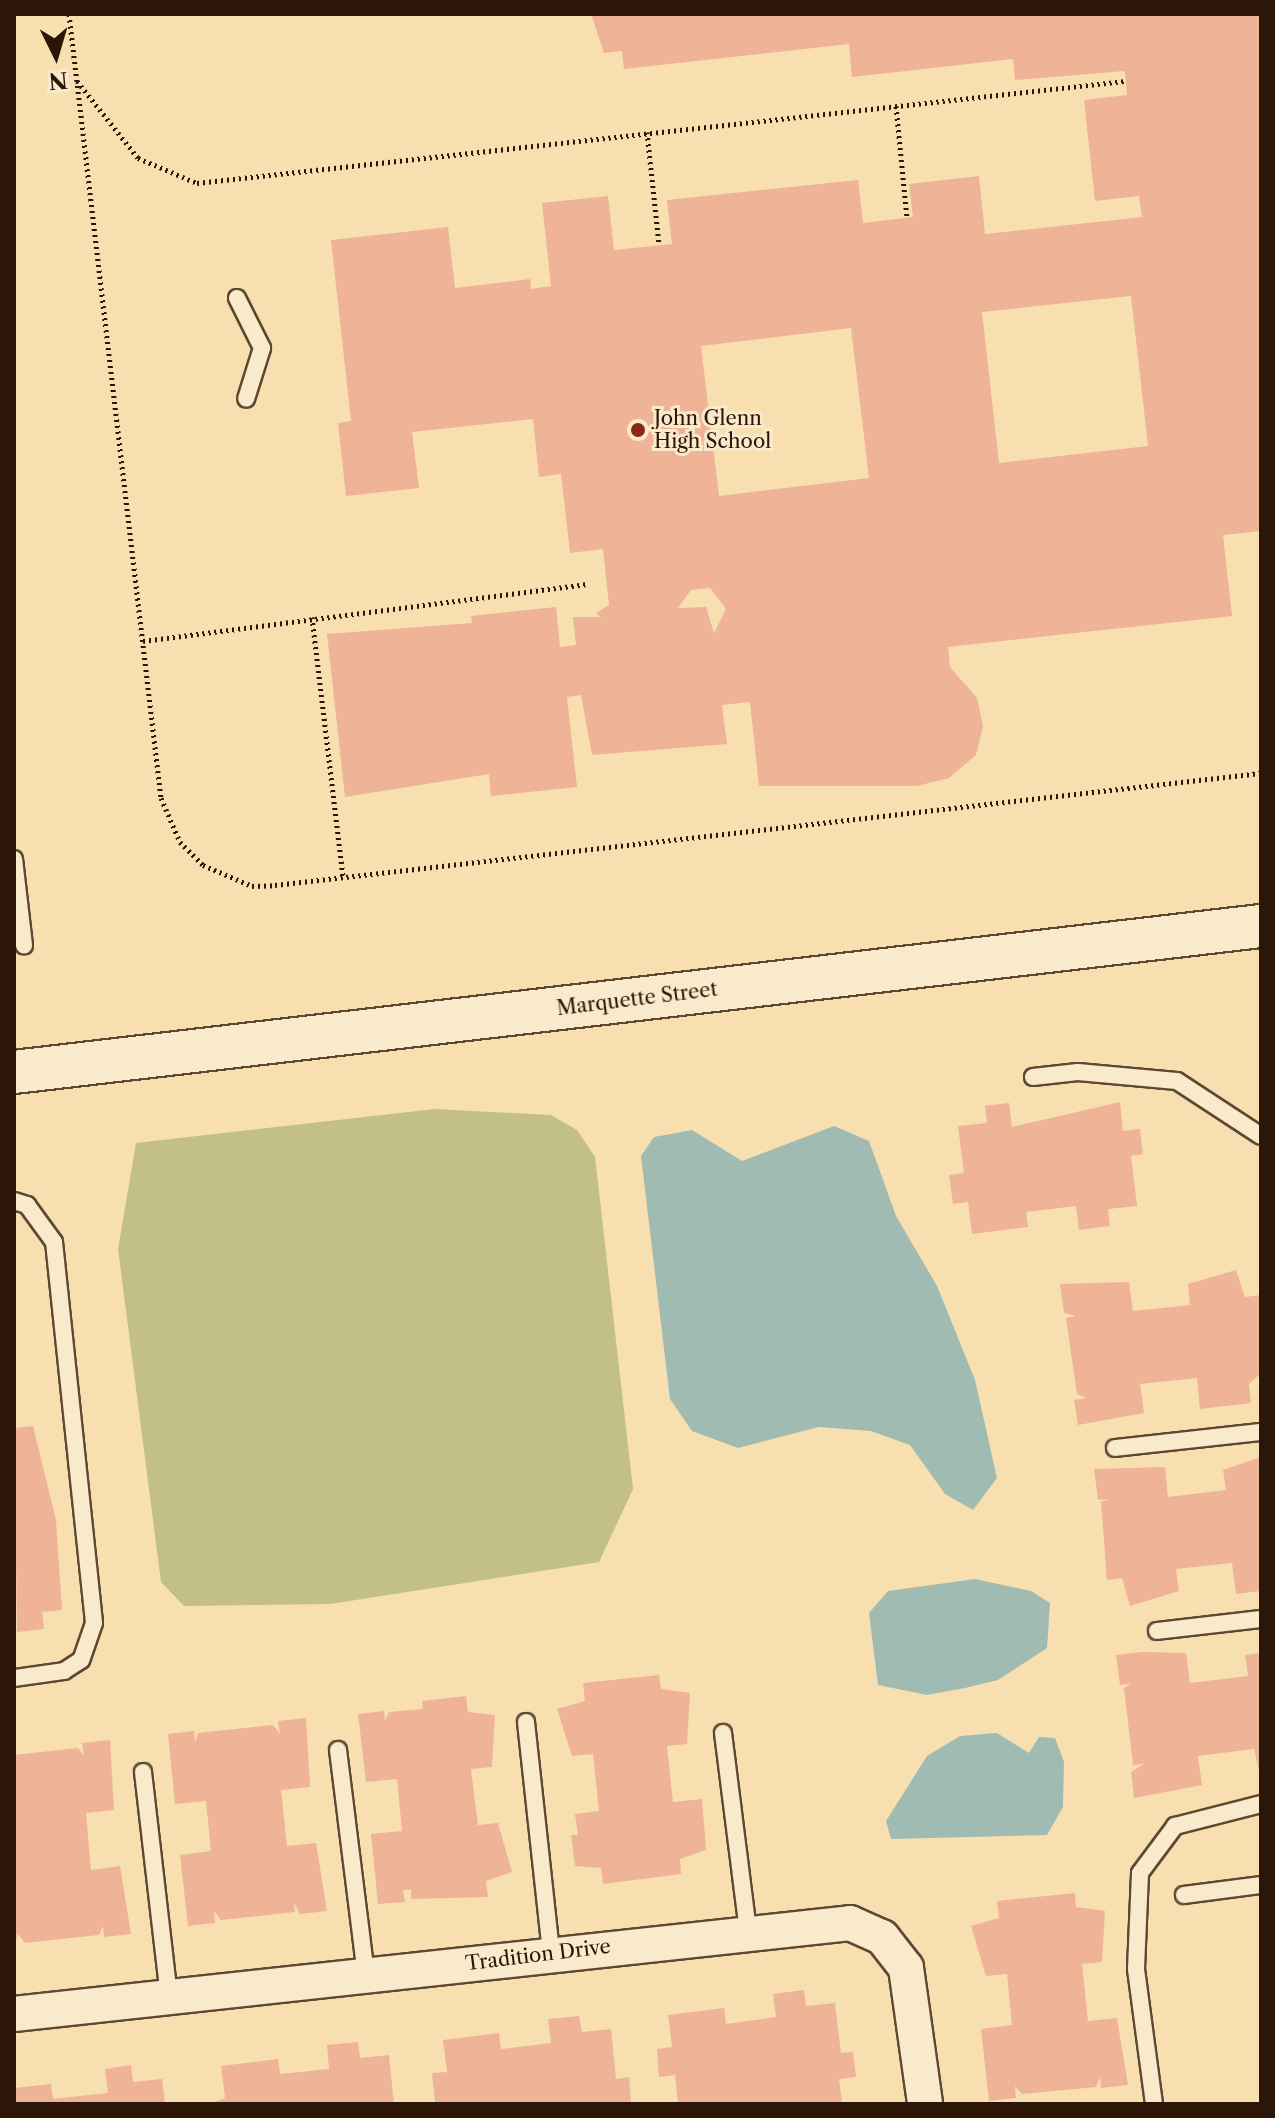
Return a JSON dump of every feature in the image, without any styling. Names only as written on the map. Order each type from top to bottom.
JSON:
[{"type":"street","name":"Marquette Street","points":[[14,1072],[1261,926]]},
{"type":"street","name":"Tradition Drive","points":[[14,2014],[748,1930],[850,1923],[896,1951],[915,2005],[925,2104]]},
{"type":"lane","points":[[237,298],[262,348],[246,399]]},
{"type":"lane","points":[[14,859],[24,945]]},
{"type":"lane","points":[[1033,1077],[1078,1072],[1177,1081],[1261,1136]]},
{"type":"lane","points":[[14,1201],[27,1205],[54,1242],[94,1623],[81,1660],[64,1671],[14,1678]]},
{"type":"lane","points":[[1115,1448],[1261,1432]]},
{"type":"lane","points":[[1157,1631],[1261,1619]]},
{"type":"lane","points":[[526,1722],[551,1954]]},
{"type":"lane","points":[[723,1733],[748,1930]]},
{"type":"lane","points":[[338,1750],[366,1974]]},
{"type":"lane","points":[[143,1772],[169,1996]]},
{"type":"lane","points":[[1154,2104],[1136,1969],[1140,1873],[1175,1826],[1261,1804]]},
{"type":"lane","points":[[1184,1895],[1261,1885]]},
{"type":"path","points":[[69,14],[161,798],[180,842],[203,865],[252,886],[1261,773]]},
{"type":"path","points":[[77,80],[138,158],[197,183],[1126,81]]},
{"type":"path","points":[[896,106],[907,218]]},
{"type":"path","points":[[647,132],[659,245]]},
{"type":"path","points":[[143,641],[585,584]]},
{"type":"path","points":[[312,617],[343,877]]},
{"type":"shaded area","points":[[435,1109],[551,1115],[577,1130],[595,1157],[633,1489],[599,1562],[330,1604],[184,1606],[161,1582],[118,1249],[136,1143]]},
{"type":"water","points":[[834,1126],[869,1141],[896,1216],[937,1286],[975,1380],[997,1478],[973,1510],[945,1494],[910,1445],[871,1431],[819,1427],[738,1448],[692,1431],[670,1399],[641,1156],[654,1137],[692,1130],[742,1161]]},
{"type":"water","points":[[975,1579],[1031,1591],[1050,1603],[1047,1648],[998,1680],[965,1688],[927,1695],[878,1685],[869,1613],[888,1591]]},
{"type":"water","points":[[997,1733],[1029,1753],[1039,1737],[1055,1738],[1064,1762],[1063,1807],[1047,1835],[891,1839],[886,1821],[927,1756],[960,1736]]},
{"type":"building","points":[[591,14],[1261,14],[1261,531],[1223,535],[1232,616],[948,647],[950,667],[977,698],[983,726],[976,755],[949,778],[917,786],[759,786],[750,702],[722,705],[727,744],[592,755],[581,695],[567,697],[577,787],[491,796],[489,774],[345,797],[327,634],[472,623],[471,616],[556,607],[560,647],[576,645],[573,617],[601,617],[596,613],[609,605],[603,549],[570,553],[561,474],[539,477],[533,419],[412,432],[419,488],[346,496],[338,423],[351,421],[331,240],[448,227],[455,288],[530,279],[531,289],[551,286],[542,203],[608,196],[614,250],[672,244],[667,200],[858,180],[863,223],[913,217],[909,184],[979,176],[985,234],[1142,217],[1139,196],[1095,201],[1084,100],[1127,95],[1125,71],[1015,80],[1013,59],[852,77],[849,44],[624,69],[622,51],[604,53]],"holes":[[[1131,296],[1148,446],[999,463],[982,312]],[[851,328],[869,478],[719,496],[701,346]],[[710,588],[726,609],[714,633],[706,607],[678,608],[691,590]]]},
{"type":"building","points":[[1120,1102],[1123,1131],[1140,1129],[1143,1154],[1131,1156],[1137,1206],[1108,1209],[1110,1226],[1079,1230],[1076,1206],[1026,1212],[1028,1227],[972,1234],[968,1202],[953,1204],[949,1175],[964,1173],[958,1126],[987,1123],[985,1106],[1009,1103],[1012,1127]]},
{"type":"building","points":[[1236,1270],[1245,1297],[1261,1295],[1261,1373],[1249,1384],[1251,1403],[1200,1409],[1197,1378],[1140,1384],[1144,1413],[1078,1425],[1074,1400],[1087,1398],[1077,1394],[1066,1318],[1076,1316],[1064,1313],[1060,1284],[1129,1282],[1133,1311],[1190,1305],[1188,1284]]},
{"type":"building","points":[[33,1426],[56,1520],[62,1610],[42,1612],[44,1629],[17,1632],[14,1428]]},
{"type":"building","points":[[1261,1457],[1261,1591],[1236,1594],[1232,1563],[1176,1569],[1179,1591],[1130,1606],[1122,1578],[1107,1580],[1101,1502],[1109,1499],[1098,1500],[1094,1469],[1165,1467],[1168,1497],[1226,1490],[1223,1470]]},
{"type":"building","points":[[1186,1653],[1190,1683],[1248,1676],[1245,1655],[1261,1653],[1261,1780],[1254,1749],[1198,1756],[1202,1785],[1134,1798],[1131,1772],[1144,1764],[1133,1765],[1124,1688],[1131,1684],[1120,1685],[1116,1655]]},
{"type":"building","points":[[659,1675],[661,1689],[690,1693],[687,1744],[667,1746],[673,1802],[702,1799],[706,1850],[680,1859],[681,1874],[603,1884],[601,1868],[575,1866],[571,1835],[578,1835],[575,1814],[599,1811],[593,1754],[572,1756],[557,1709],[585,1701],[583,1683]]},
{"type":"building","points":[[466,1696],[468,1712],[495,1715],[492,1767],[471,1769],[478,1825],[498,1823],[512,1872],[486,1881],[488,1897],[411,1899],[411,1890],[403,1890],[405,1902],[378,1904],[371,1834],[402,1831],[397,1779],[366,1782],[358,1714],[384,1711],[385,1721],[389,1712],[423,1709],[422,1701]]},
{"type":"building","points":[[306,1718],[310,1787],[281,1790],[287,1846],[316,1843],[327,1911],[300,1914],[294,1903],[295,1912],[221,1920],[214,1911],[215,1923],[188,1926],[180,1855],[211,1851],[206,1801],[175,1804],[168,1734],[194,1731],[195,1742],[198,1733],[273,1725],[280,1734],[278,1721]]},
{"type":"building","points":[[110,1740],[114,1810],[86,1813],[91,1870],[120,1866],[131,1934],[104,1937],[103,1926],[99,1935],[25,1943],[18,1934],[14,1946],[14,1755],[78,1748],[84,1756],[82,1743]]},
{"type":"building","points":[[1075,1893],[1076,1907],[1105,1911],[1102,1962],[1082,1964],[1088,2021],[1117,2018],[1128,2085],[1101,2088],[1100,2077],[1096,2087],[1022,2094],[1015,2086],[1016,2098],[989,2101],[981,2029],[1012,2025],[1007,1974],[986,1976],[971,1926],[999,1918],[997,1901]]},
{"type":"building","points":[[804,1990],[806,2006],[835,2003],[841,2053],[853,2052],[856,2077],[839,2079],[842,2104],[678,2104],[675,2075],[659,2077],[657,2049],[672,2047],[668,2015],[724,2008],[726,2024],[776,2017],[773,1994]]},
{"type":"building","points":[[579,2016],[582,2032],[611,2029],[616,2079],[629,2077],[631,2103],[435,2102],[432,2073],[447,2072],[443,2040],[499,2033],[501,2049],[551,2043],[548,2019]]},
{"type":"building","points":[[358,2042],[360,2058],[389,2055],[394,2104],[210,2104],[225,2098],[221,2066],[278,2059],[280,2074],[329,2069],[327,2045]]},
{"type":"building","points":[[131,2065],[133,2082],[162,2079],[165,2104],[14,2104],[14,2088],[51,2084],[53,2099],[108,2093],[105,2069]]},
{"type":"place","name":"John Glenn High School","points":[[638,430]]}]
